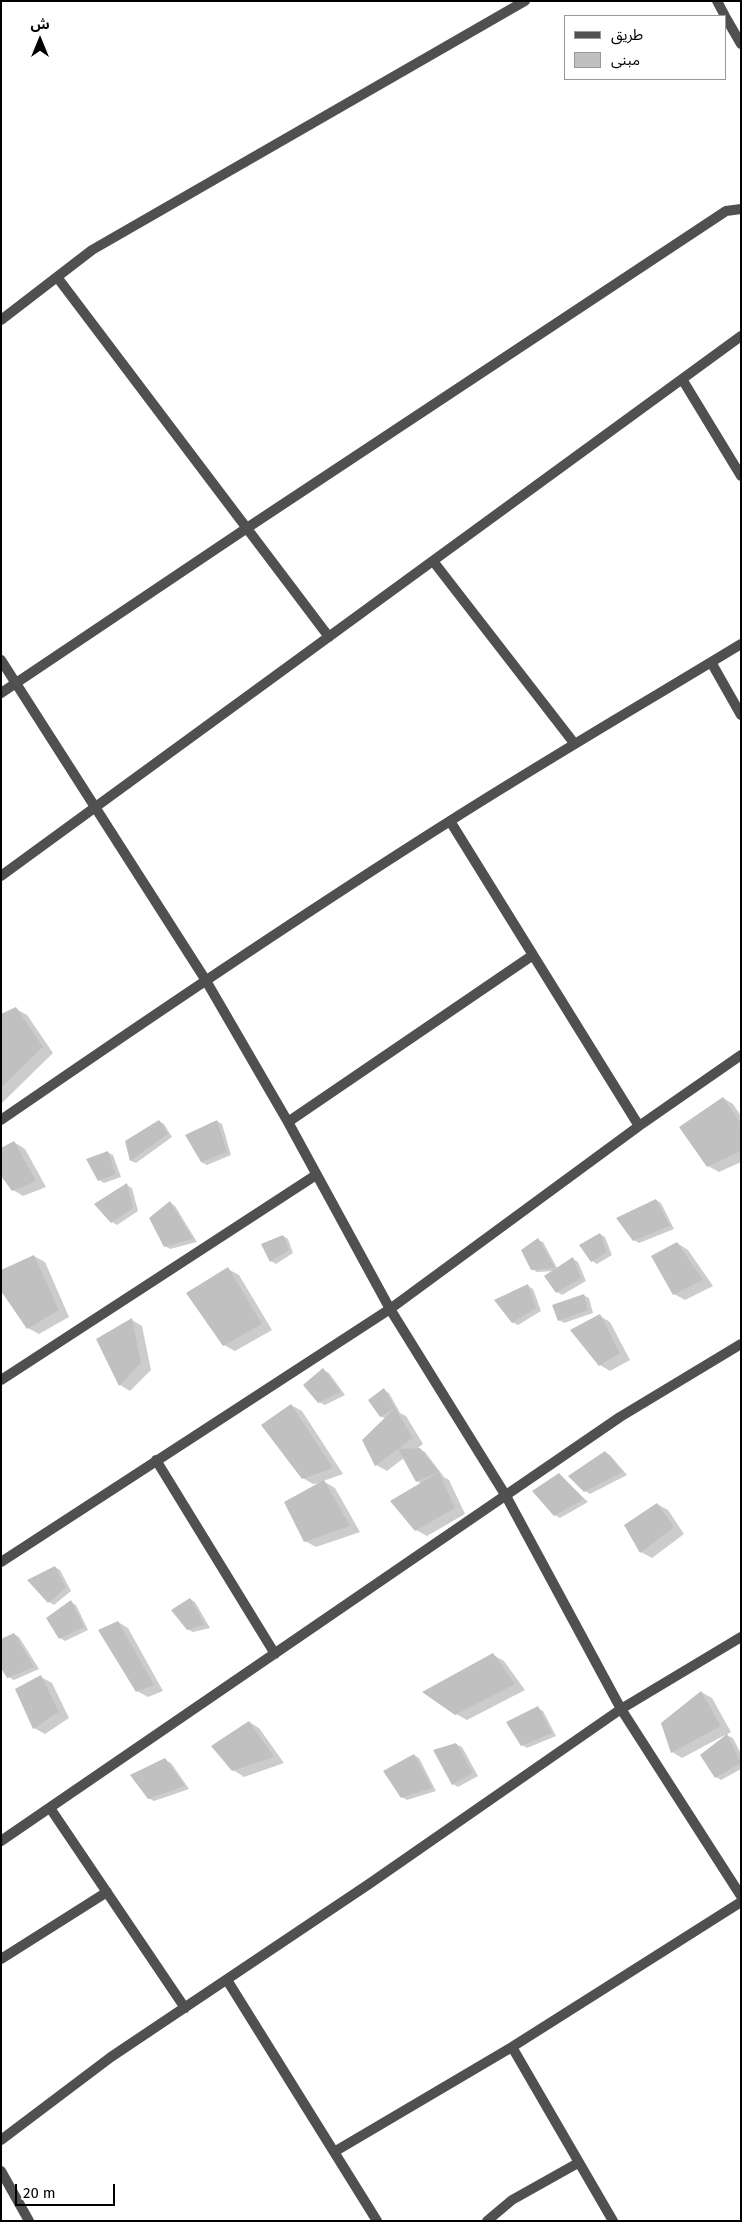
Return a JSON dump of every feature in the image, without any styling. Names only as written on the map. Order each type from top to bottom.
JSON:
[{"type":"street","points":[[1,320],[92,250],[525,1]]},
{"type":"street","points":[[716,1],[724,15]]},
{"type":"street","points":[[727,20],[741,44]]},
{"type":"street","points":[[1,693],[246,528],[726,211],[741,208]]},
{"type":"street","points":[[57,277],[329,637]]},
{"type":"street","points":[[1,876],[97,808],[741,336]]},
{"type":"street","points":[[682,379],[741,476]]},
{"type":"street","points":[[433,561],[574,743]]},
{"type":"street","points":[[1,1120],[205,979],[450,821],[574,743],[741,644]]},
{"type":"street","points":[[1,660],[205,979],[288,1122],[390,1309],[506,1496],[621,1709],[741,1896]]},
{"type":"street","points":[[711,662],[741,715]]},
{"type":"street","points":[[450,821],[639,1126]]},
{"type":"street","points":[[288,1122],[533,955]]},
{"type":"street","points":[[1,1562],[390,1309],[639,1126],[741,1055]]},
{"type":"street","points":[[1,1380],[316,1175]]},
{"type":"street","points":[[1,1841],[620,1417],[741,1344]]},
{"type":"street","points":[[156,1460],[275,1654]]},
{"type":"street","points":[[1,2140],[111,2058],[621,1709],[741,1636]]},
{"type":"street","points":[[50,1808],[185,2008]]},
{"type":"street","points":[[1,1959],[107,1892]]},
{"type":"street","points":[[334,2152],[512,2047],[741,1902]]},
{"type":"street","points":[[227,1980],[377,2221]]},
{"type":"street","points":[[512,2047],[613,2221]]},
{"type":"street","points":[[487,2221],[512,2200],[578,2163]]},
{"type":"street","points":[[1,2171],[29,2221]]},
{"type":"building","points":[[16,1007],[43,1047],[1,1088],[1,1014]]},
{"type":"building","points":[[723,1097],[741,1124],[741,1151],[707,1167],[679,1127]]},
{"type":"building","points":[[159,1120],[168,1134],[130,1161],[125,1141]]},
{"type":"building","points":[[217,1120],[227,1152],[201,1162],[185,1135]]},
{"type":"building","points":[[14,1141],[36,1181],[12,1191],[1,1176],[1,1148]]},
{"type":"building","points":[[108,1151],[116,1174],[98,1181],[86,1159]]},
{"type":"building","points":[[127,1183],[133,1208],[111,1223],[94,1204]]},
{"type":"building","points":[[656,1199],[670,1226],[633,1241],[616,1218]]},
{"type":"building","points":[[170,1201],[193,1239],[164,1247],[149,1218]]},
{"type":"building","points":[[600,1233],[607,1252],[591,1262],[579,1245]]},
{"type":"building","points":[[283,1235],[289,1250],[270,1262],[261,1244]]},
{"type":"building","points":[[538,1238],[555,1268],[531,1270],[521,1250]]},
{"type":"building","points":[[677,1242],[703,1280],[673,1295],[651,1256]]},
{"type":"building","points":[[34,1255],[59,1310],[27,1329],[1,1291],[1,1270]]},
{"type":"building","points":[[573,1257],[581,1278],[556,1293],[544,1276]]},
{"type":"building","points":[[228,1267],[262,1324],[223,1346],[186,1293]]},
{"type":"building","points":[[528,1284],[536,1308],[512,1323],[494,1300]]},
{"type":"building","points":[[584,1294],[588,1310],[558,1321],[552,1305]]},
{"type":"building","points":[[600,1314],[620,1353],[599,1366],[570,1330]]},
{"type":"building","points":[[132,1318],[141,1363],[119,1386],[96,1339]]},
{"type":"building","points":[[323,1368],[341,1392],[318,1403],[303,1385]]},
{"type":"building","points":[[384,1388],[395,1408],[380,1417],[368,1400]]},
{"type":"building","points":[[291,1404],[333,1468],[302,1479],[261,1425]]},
{"type":"building","points":[[395,1408],[413,1438],[375,1466],[362,1440]]},
{"type":"building","points":[[420,1448],[439,1472],[416,1482],[398,1449]]},
{"type":"building","points":[[605,1451],[623,1472],[584,1492],[568,1476]]},
{"type":"building","points":[[439,1472],[455,1508],[415,1531],[390,1501]]},
{"type":"building","points":[[559,1473],[584,1499],[554,1516],[532,1491]]},
{"type":"building","points":[[324,1480],[350,1526],[304,1542],[284,1502]]},
{"type":"building","points":[[657,1503],[674,1527],[640,1553],[624,1525]]},
{"type":"building","points":[[55,1566],[66,1588],[48,1603],[27,1580]]},
{"type":"building","points":[[190,1598],[205,1625],[187,1630],[171,1610]]},
{"type":"building","points":[[71,1600],[84,1627],[59,1639],[46,1618]]},
{"type":"building","points":[[118,1621],[154,1685],[136,1692],[98,1630]]},
{"type":"building","points":[[14,1633],[34,1667],[7,1678],[1,1668],[1,1639]]},
{"type":"building","points":[[493,1653],[515,1684],[455,1715],[422,1692]]},
{"type":"building","points":[[41,1675],[59,1712],[33,1729],[15,1689]]},
{"type":"building","points":[[701,1691],[721,1726],[671,1753],[661,1723]]},
{"type":"building","points":[[538,1706],[552,1733],[521,1746],[506,1722]]},
{"type":"building","points":[[249,1721],[274,1757],[232,1771],[211,1746]]},
{"type":"building","points":[[727,1734],[741,1763],[715,1778],[700,1755]]},
{"type":"building","points":[[456,1743],[473,1773],[452,1785],[433,1750]]},
{"type":"building","points":[[414,1754],[432,1788],[401,1798],[383,1771]]},
{"type":"building","points":[[165,1758],[185,1786],[148,1799],[130,1775]]}]
